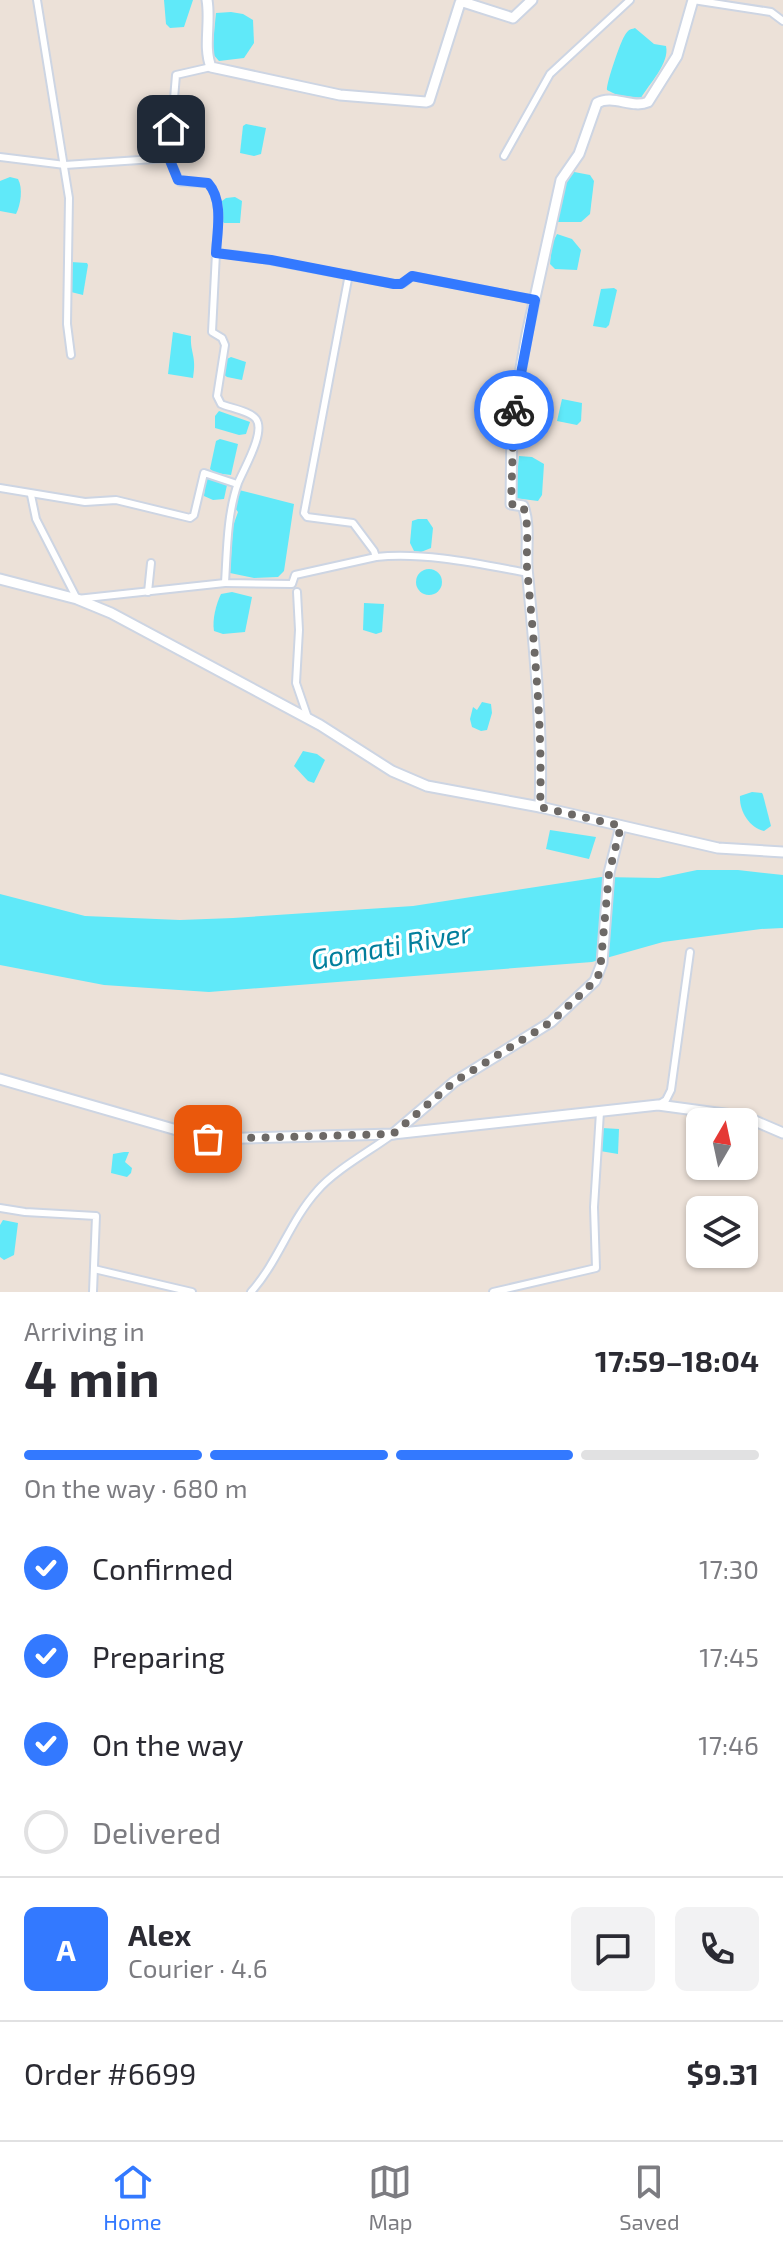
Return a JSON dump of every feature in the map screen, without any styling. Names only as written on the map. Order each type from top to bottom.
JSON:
[{"type":"street","points":[[37,0],[69,198],[67,324],[71,355]]},
{"type":"street","points":[[207,0],[208,58],[211,67]]},
{"type":"street","points":[[225,583],[237,484],[254,446],[258,425],[250,414],[221,404],[217,396],[225,345],[222,338],[212,332],[218,217],[214,190],[208,183],[180,182],[169,158],[176,75],[211,67],[340,95],[426,102],[429,101],[460,3],[513,18],[532,0]]},
{"type":"street","points":[[504,156],[550,74],[630,0]]},
{"type":"street","points":[[540,807],[526,514],[523,506],[511,504],[512,419],[561,180],[579,154],[597,103],[605,99],[642,105],[648,102],[677,56],[693,0],[771,12],[783,21]]},
{"type":"street","points":[[0,157],[65,165],[169,158]]},
{"type":"street","points":[[216,253],[394,284],[401,284],[412,276],[535,300]]},
{"type":"street","points":[[349,274],[304,513],[307,517],[353,523],[376,557]]},
{"type":"street","points":[[0,488],[85,502],[116,500],[190,518],[194,515],[204,473],[237,484]]},
{"type":"street","points":[[31,495],[36,519],[77,599]]},
{"type":"street","points":[[77,599],[225,583],[292,584],[295,575],[376,557],[469,562],[528,573]]},
{"type":"street","points":[[148,592],[151,563]]},
{"type":"street","points":[[0,579],[77,599],[111,613],[308,718],[392,771],[427,786],[540,807],[718,848],[783,852]]},
{"type":"street","points":[[297,592],[299,630],[296,683],[308,718]]},
{"type":"street","points":[[251,1292],[261,1281],[287,1234],[317,1190],[393,1134],[454,1082],[551,1022],[595,981],[602,963],[609,873],[621,826]]},
{"type":"street","points":[[658,1105],[666,1100],[671,1090],[690,952]]},
{"type":"street","points":[[0,1079],[208,1139],[393,1134],[658,1105],[732,1115],[783,1133]]},
{"type":"street","points":[[493,1292],[596,1268],[594,1207],[600,1112]]},
{"type":"street","points":[[0,1208],[96,1216],[93,1292]]},
{"type":"street","points":[[94,1269],[192,1292]]},
{"type":"water","points":[[164,0],[193,0],[184,27],[170,28],[166,24]]},
{"type":"water","points":[[231,12],[253,20],[254,43],[244,58],[219,61],[212,53],[216,13]]},
{"type":"water","points":[[635,28],[654,44],[666,46],[662,66],[641,98],[617,95],[607,90],[623,39],[628,31]]},
{"type":"water","points":[[243,126],[266,128],[261,154],[240,153]]},
{"type":"water","points":[[569,171],[590,175],[594,181],[590,214],[581,222],[557,222],[554,218]]},
{"type":"water","points":[[10,177],[18,179],[20,187],[16,214],[0,211],[0,181]]},
{"type":"water","points":[[235,197],[242,201],[240,223],[224,223],[221,219],[222,201]]},
{"type":"water","points":[[557,234],[572,239],[581,250],[577,270],[555,269],[550,264],[552,244]]},
{"type":"water","points":[[71,262],[88,265],[83,295],[71,292]]},
{"type":"water","points":[[601,289],[617,290],[609,325],[606,328],[593,326]]},
{"type":"water","points":[[173,332],[191,336],[193,378],[168,374]]},
{"type":"water","points":[[231,357],[246,362],[242,380],[223,374],[225,360]]},
{"type":"water","points":[[562,399],[582,403],[581,421],[577,425],[557,421]]},
{"type":"water","points":[[219,411],[250,422],[246,434],[215,428],[215,416]]},
{"type":"water","points":[[220,439],[238,444],[231,475],[215,473],[210,469],[216,441]]},
{"type":"water","points":[[519,456],[532,457],[544,464],[542,495],[538,501],[515,498]]},
{"type":"water","points":[[206,477],[227,485],[224,499],[213,500],[204,496]]},
{"type":"water","points":[[239,490],[294,504],[284,571],[278,577],[254,578],[230,573]]},
{"type":"water","points":[[427,519],[433,528],[431,548],[421,552],[414,551],[410,543],[412,521]]},
{"type":"water","points":[[429,569],[438,573],[442,582],[438,591],[429,595],[420,591],[416,582],[420,573]]},
{"type":"water","points":[[232,592],[252,597],[245,632],[223,634],[214,631],[215,612],[221,594]]},
{"type":"water","points":[[364,603],[384,604],[382,632],[376,634],[363,630]]},
{"type":"water","points":[[482,702],[491,704],[492,713],[487,730],[481,731],[472,727],[470,719],[473,707],[477,710]]},
{"type":"water","points":[[303,751],[317,754],[325,760],[314,783],[294,766]]},
{"type":"water","points":[[752,792],[763,795],[771,826],[764,831],[746,818],[741,807],[740,796]]},
{"type":"water","points":[[550,830],[596,837],[589,859],[546,849]]},
{"type":"water","name":"Gomati River","points":[[697,870],[783,875],[783,928],[663,942],[592,962],[209,992],[104,985],[0,965],[0,894],[85,916],[180,920],[413,906],[601,877],[659,878]]},
{"type":"water","points":[[602,1128],[619,1129],[618,1154],[600,1151]]},
{"type":"water","points":[[129,1152],[125,1162],[132,1168],[127,1177],[111,1173],[113,1154]]},
{"type":"water","points":[[3,1220],[18,1223],[14,1255],[4,1260],[0,1257],[0,1225]]},
{"type":"way so far","points":[[208,1139],[393,1134],[454,1082],[551,1022],[595,981],[600,972],[609,873],[621,826],[540,807],[526,514],[523,506],[511,504],[514,410]]},
{"type":"route","points":[[171,129],[169,158],[178,180],[208,183],[214,190],[218,217],[216,253],[271,260],[394,284],[404,283],[412,276],[535,300],[514,410]]}]
